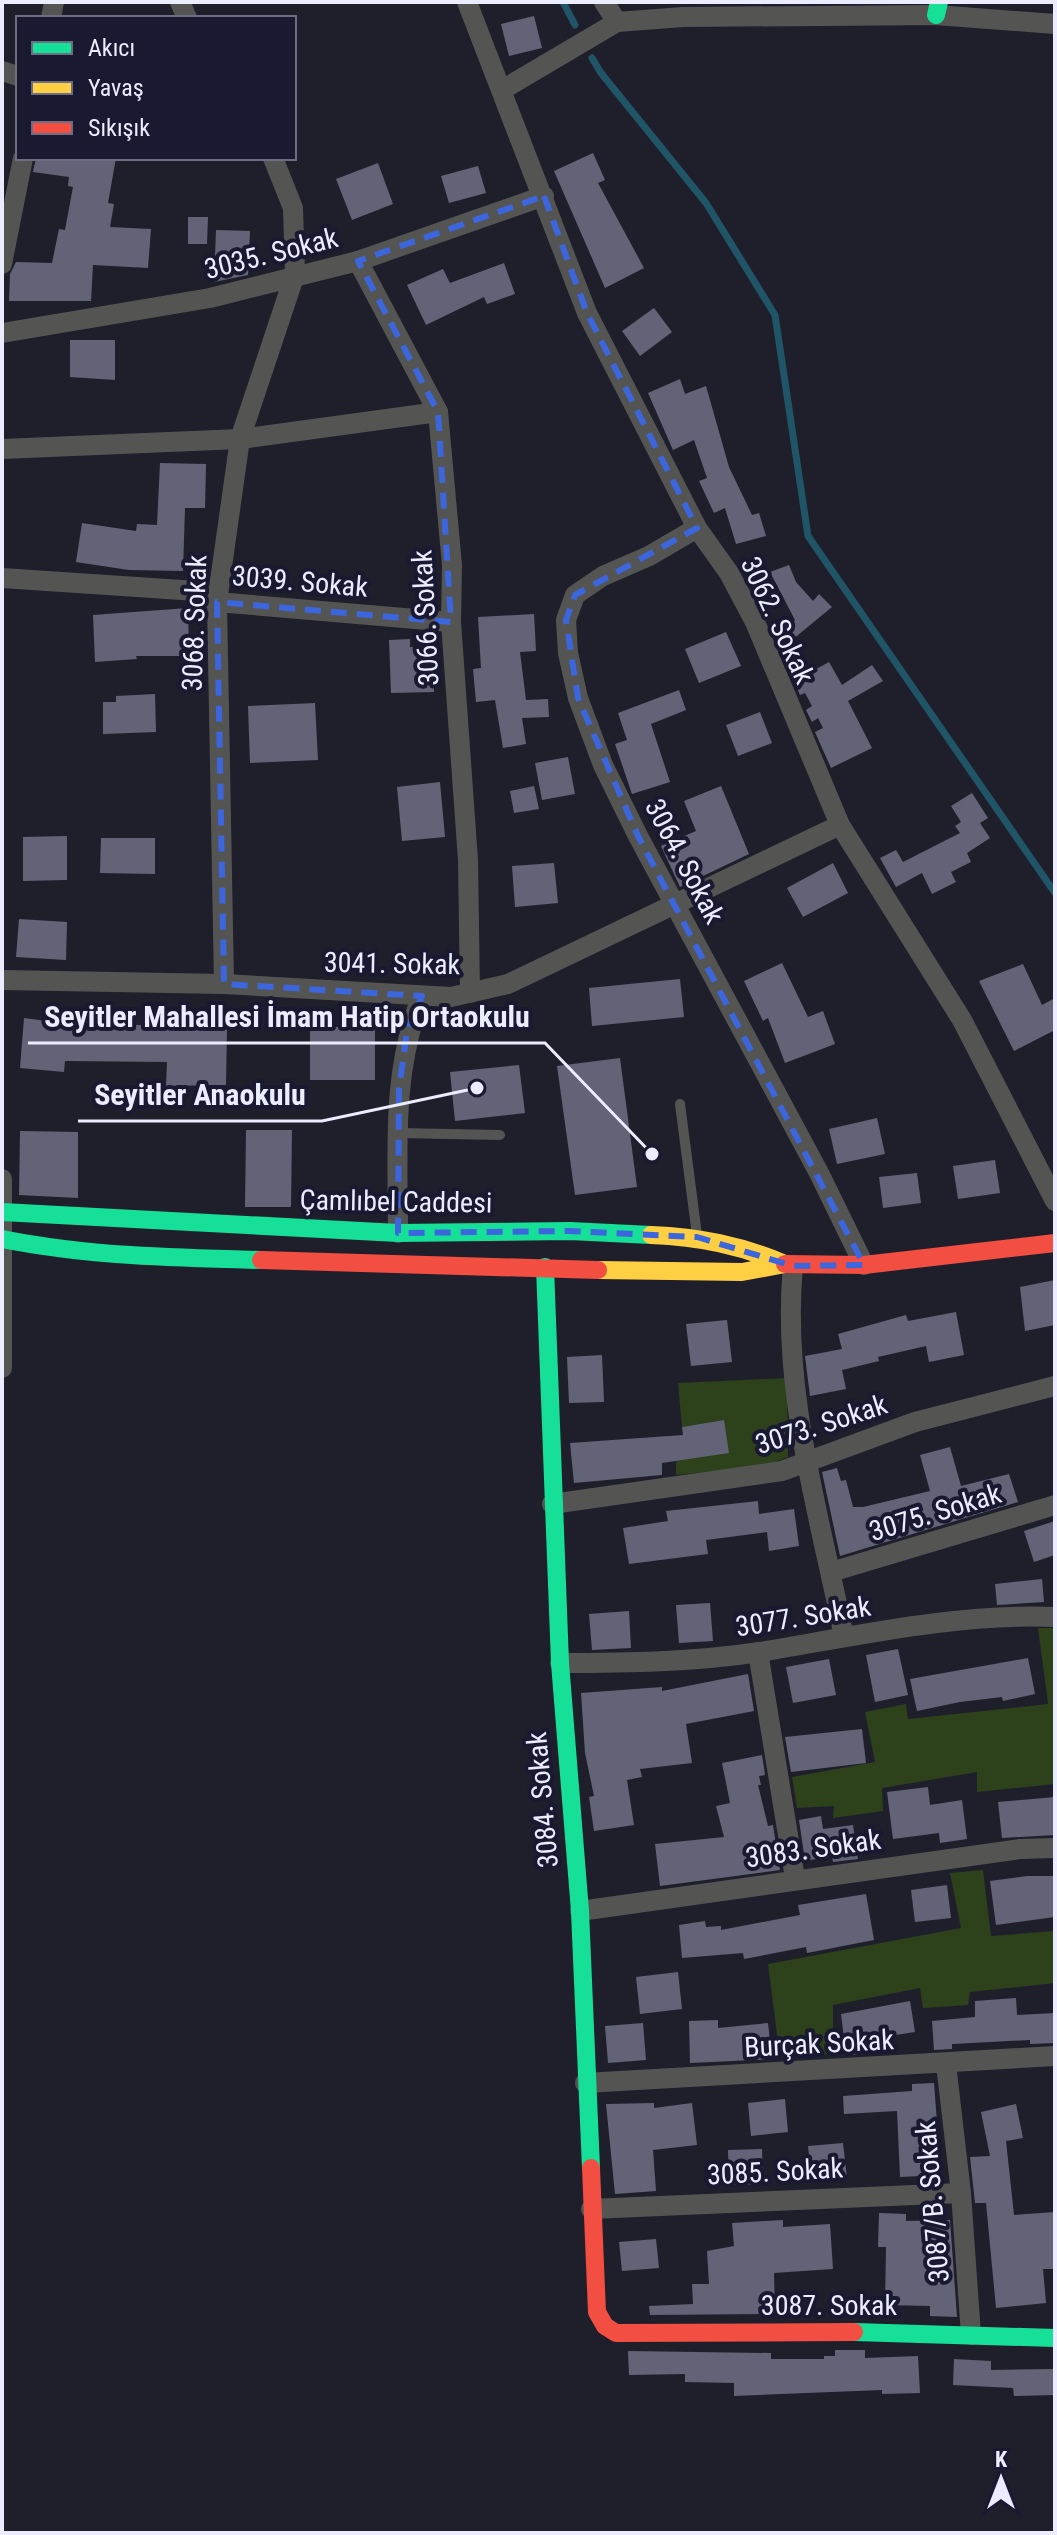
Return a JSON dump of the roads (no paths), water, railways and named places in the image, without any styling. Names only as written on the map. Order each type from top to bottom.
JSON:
[{"type":"street","name":"3062. Sokak","points":[[467,2],[587,313],[697,528],[729,573],[755,622],[840,825],[962,1020],[1055,1201]]},
{"type":"street","points":[[604,2],[617,22]]},
{"type":"street","points":[[502,90],[617,22],[780,10],[937,9],[1055,24]]},
{"type":"street","points":[[3,251],[23,160]]},
{"type":"street","points":[[274,160],[293,208],[295,274]]},
{"type":"street","name":"3035. Sokak","points":[[2,333],[210,298],[295,274],[358,261],[544,196]]},
{"type":"street","name":"3066. Sokak","points":[[358,261],[438,412],[452,565],[451,622],[468,860],[470,993]]},
{"type":"street","name":"3068. Sokak","points":[[224,984],[217,602],[240,439],[295,274]]},
{"type":"street","points":[[2,449],[240,439],[438,412]]},
{"type":"street","name":"3064. Sokak","points":[[697,528],[649,556],[603,576],[575,595],[566,620],[568,653],[578,698],[603,765],[864,1265]]},
{"type":"street","name":"3039. Sokak","points":[[2,578],[197,591],[217,602],[451,622]]},
{"type":"street","name":"3041. Sokak","points":[[2,980],[224,984],[422,996],[470,993],[508,984],[677,906],[840,825]]},
{"type":"street","points":[[398,1233],[399,1089],[407,1031],[422,996]]},
{"type":"street","points":[[2,1179],[2,1368]]},
{"type":"street","name":"Çamlıbel Caddesi","points":[[2,1212],[398,1233],[570,1231],[697,1237],[745,1247],[789,1265]]},
{"type":"street","name":"Çamlıbel Caddesi","points":[[3,1240],[176,1258],[742,1272],[789,1265],[864,1265],[1055,1243]]},
{"type":"street","points":[[789,1265],[789,1319],[807,1463],[844,1637]]},
{"type":"street","name":"3084. Sokak","points":[[545,1267],[560,1663],[580,1911],[597,2312],[605,2326]]},
{"type":"street","name":"3073. Sokak","points":[[552,1504],[782,1471],[915,1422],[1055,1386]]},
{"type":"street","name":"3075. Sokak","points":[[831,1572],[1055,1505]]},
{"type":"street","name":"3077. Sokak","points":[[560,1663],[672,1663],[844,1637],[1027,1616],[1055,1617]]},
{"type":"street","points":[[758,1652],[795,1878]]},
{"type":"street","name":"3083. Sokak","points":[[580,1911],[795,1878],[1020,1849],[1055,1848]]},
{"type":"street","name":"Burçak Sokak","points":[[585,2083],[1055,2056]]},
{"type":"street","name":"3087/B. Sokak","points":[[946,2064],[961,2193],[971,2335]]},
{"type":"street","name":"3085. Sokak","points":[[591,2209],[961,2193]]},
{"type":"street","name":"3087. Sokak","points":[[605,2326],[616,2333],[1055,2338]]},
{"type":"lane","points":[[680,1104],[697,1237]]},
{"type":"lane","points":[[398,1133],[500,1135]]},
{"type":"waterway","points":[[563,2],[575,25]]},
{"type":"waterway","points":[[592,58],[706,203],[775,315],[808,536],[1055,893]]},
{"type":"place","name":"Seyitler Anaokulu","points":[[477,1088]]},
{"type":"place","name":"Seyitler Mahallesi İmam Hatip Ortaokulu","points":[[652,1154]]}]
